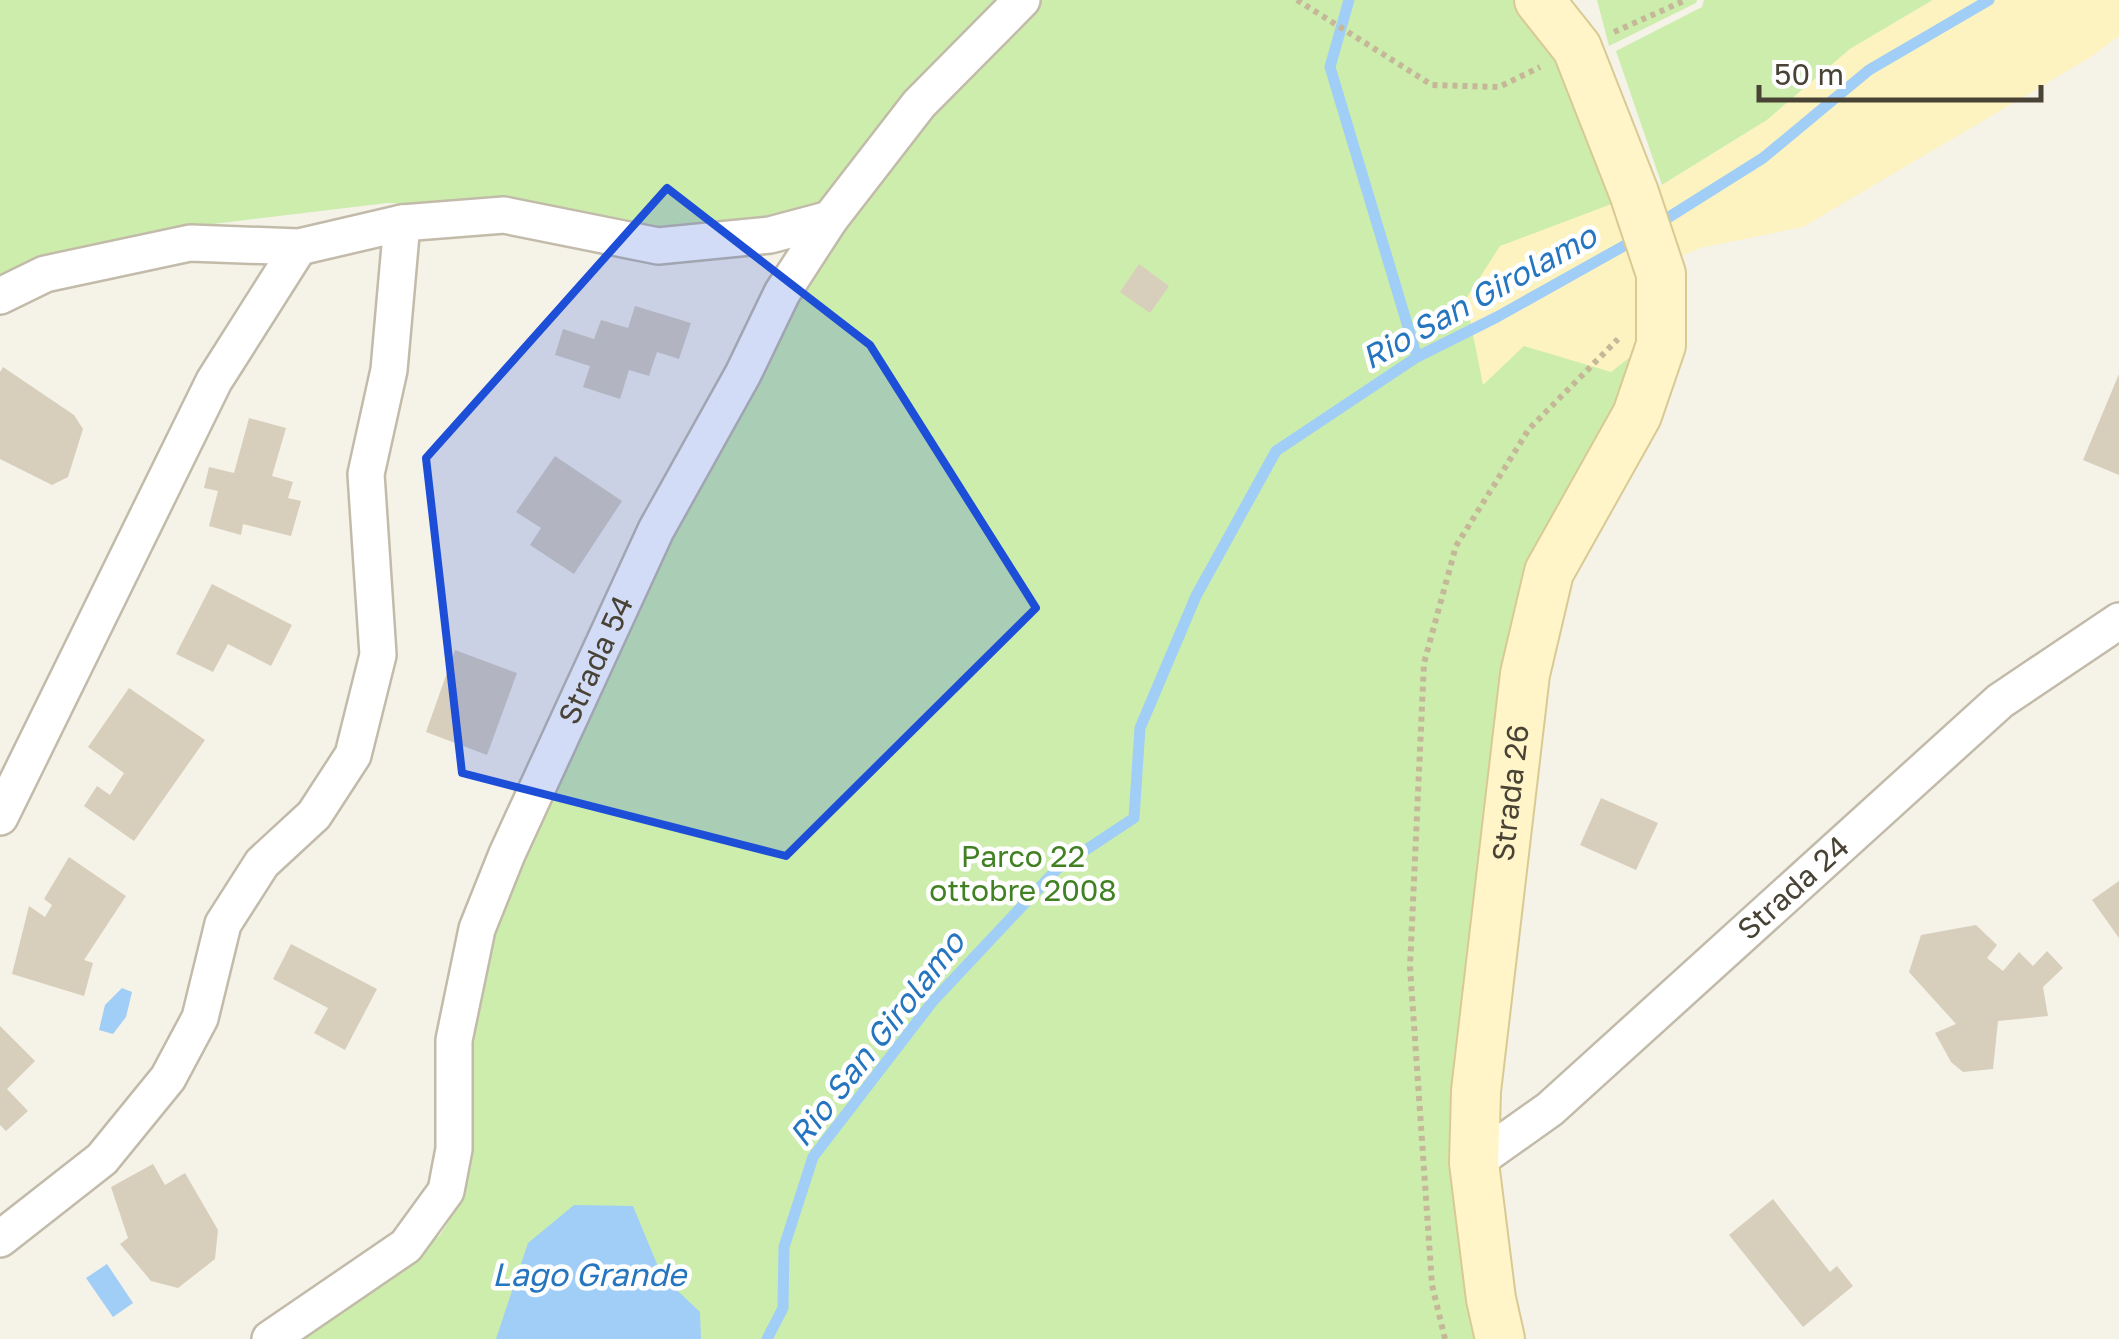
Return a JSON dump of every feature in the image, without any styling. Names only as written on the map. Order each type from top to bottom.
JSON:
[{"type":"street","name":"Strada 54","points":[[270,1339],[406,1246],[446,1191],[454,1149],[454,1040],[477,929],[506,854],[656,530],[733,392],[782,292],[830,219],[919,104],[1022,0]]},
{"type":"street","name":"Strada 26","points":[[1500,1339],[1491,1299],[1474,1163],[1476,1091],[1525,674],[1549,572],[1637,414],[1661,345],[1661,285],[1634,193],[1577,48],[1539,0]]},
{"type":"street","points":[[0,296],[45,274],[190,243],[300,246],[402,223],[504,215],[658,246],[770,235],[830,219]]},
{"type":"street","points":[[0,1239],[102,1159],[168,1078],[200,1018],[223,924],[262,863],[314,815],[354,755],[378,654],[366,474],[389,370],[402,223]]},
{"type":"street","points":[[0,817],[214,381],[300,246]]},
{"type":"street","name":"Strada 24","points":[[1474,1163],[1550,1109],[2000,701],[2119,620]]},
{"type":"path","points":[[1297,0],[1432,85],[1499,87],[1686,0]]},
{"type":"path","points":[[1444,1339],[1432,1285],[1410,967],[1424,663],[1456,546],[1528,430],[1661,285]]},
{"type":"highlighted area","points":[[667,188],[870,345],[1036,608],[786,856],[462,773],[426,458]]},
{"type":"green space","points":[[0,0],[996,0],[833,197],[779,218],[684,229],[615,226],[534,206],[387,203],[197,226],[0,279]]},
{"type":"green space","name":"Parco 22 ottobre 2008","points":[[1030,0],[1515,0],[1527,5],[1599,129],[1652,340],[1517,669],[1487,1339],[284,1339],[413,1258],[440,1235],[461,1202],[467,1152],[464,1041],[494,932],[524,854],[668,538],[840,213]]},
{"type":"green space","points":[[1597,0],[1697,0],[1609,46]]},
{"type":"green space","points":[[1704,0],[1933,0],[1850,49],[1767,120],[1662,185],[1616,51],[1702,7]]},
{"type":"sand","points":[[1933,0],[2119,0],[2119,36],[2091,57],[1803,227],[1700,248],[1649,270],[1652,340],[1611,372],[1524,346],[1483,385],[1466,299],[1500,246],[1662,185],[1767,120],[1850,49]]},
{"type":"water","points":[[122,988],[132,992],[126,1017],[113,1034],[99,1030],[105,1005]]},
{"type":"water","name":"Lago Grande","points":[[574,1205],[633,1206],[662,1276],[700,1312],[701,1339],[496,1339],[528,1243]]},
{"type":"water","points":[[107,1264],[133,1303],[113,1317],[86,1278]]},
{"type":"building","points":[[1139,264],[1169,286],[1150,313],[1120,292]]},
{"type":"building","points":[[635,306],[691,323],[679,359],[657,352],[649,376],[629,370],[620,399],[583,387],[590,366],[555,355],[563,329],[594,339],[601,320],[628,328]]},
{"type":"building","points":[[3,367],[74,415],[83,429],[68,477],[52,485],[0,459]]},
{"type":"building","points":[[2119,374],[2119,475],[2083,460]]},
{"type":"building","points":[[249,418],[286,428],[272,476],[293,482],[288,498],[301,501],[291,536],[243,524],[241,535],[209,526],[218,491],[204,488],[209,467],[234,473]]},
{"type":"building","points":[[555,456],[622,501],[574,574],[530,545],[541,528],[516,512]]},
{"type":"building","points":[[212,584],[292,625],[271,666],[228,644],[213,672],[176,654]]},
{"type":"building","points":[[455,650],[517,673],[487,755],[426,732]]},
{"type":"building","points":[[129,688],[205,740],[134,841],[84,806],[97,786],[110,795],[124,773],[88,747]]},
{"type":"building","points":[[1601,798],[1658,823],[1636,870],[1580,845]]},
{"type":"building","points":[[69,857],[126,896],[84,960],[93,963],[84,996],[12,974],[29,906],[45,917],[52,905],[44,899]]},
{"type":"building","points":[[2119,881],[2119,938],[2092,900]]},
{"type":"building","points":[[1976,925],[1997,945],[1987,958],[2003,971],[2019,952],[2033,966],[2047,951],[2063,968],[2043,987],[2048,1016],[1998,1021],[1993,1069],[1963,1072],[1951,1062],[1935,1033],[1956,1024],[1909,972],[1921,935]]},
{"type":"building","points":[[291,944],[377,989],[345,1050],[314,1033],[328,1008],[273,979]]},
{"type":"building","points":[[0,1026],[35,1061],[7,1089],[28,1111],[6,1131],[0,1125]]},
{"type":"building","points":[[153,1164],[165,1185],[185,1173],[218,1230],[215,1259],[178,1288],[151,1281],[120,1244],[128,1238],[111,1187]]},
{"type":"building","points":[[1773,1199],[1830,1272],[1837,1266],[1853,1286],[1803,1327],[1729,1235]]},
{"type":"waterway","points":[[1349,0],[1330,67],[1417,357]]},
{"type":"waterway","name":"Rio San Girolamo","points":[[1658,224],[1763,158],[1869,70],[1989,0]]},
{"type":"waterway","name":"Rio San Girolamo","points":[[767,1339],[783,1308],[784,1247],[813,1157],[933,1001],[1057,869],[1134,818],[1140,728],[1196,596],[1276,451],[1417,357],[1638,238]]}]
